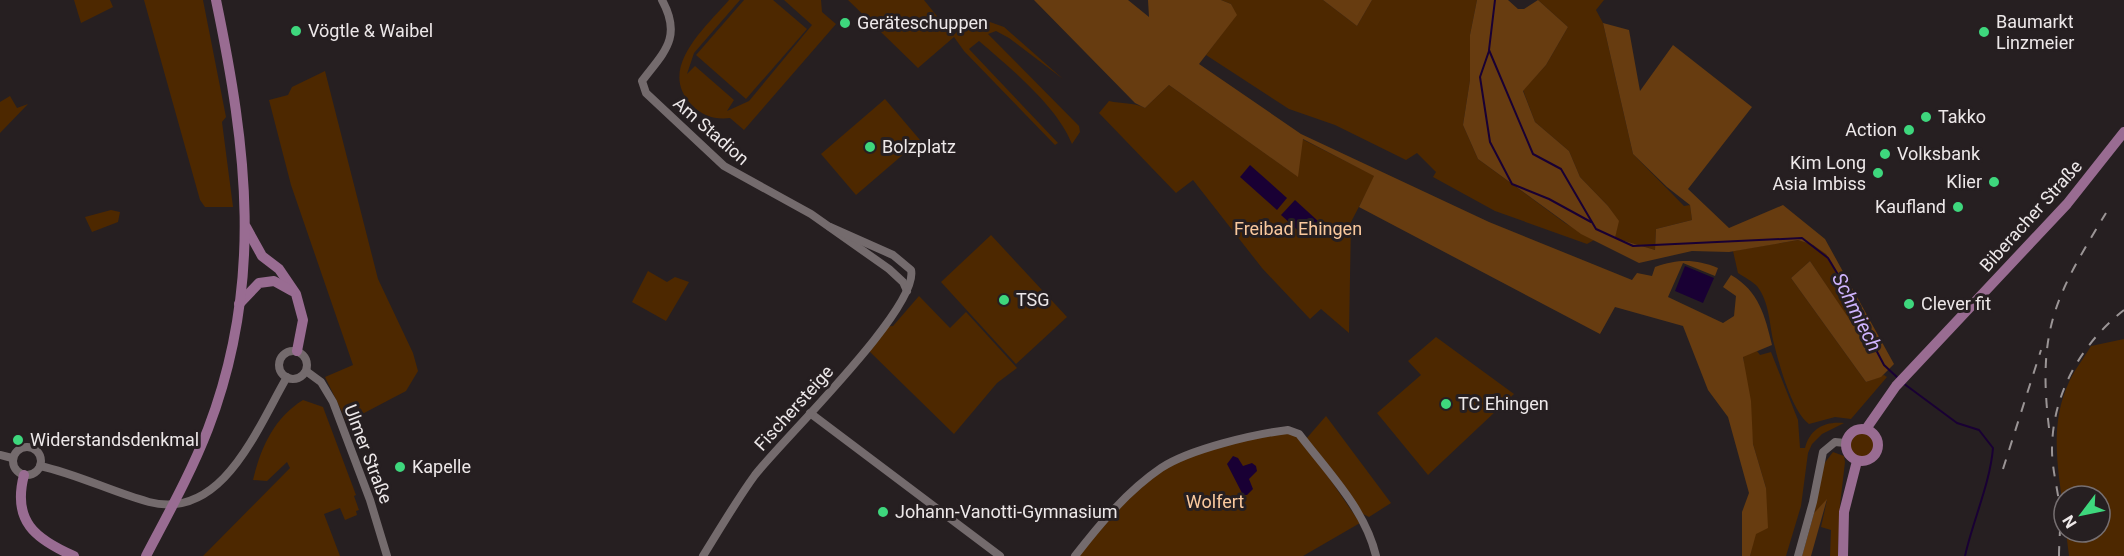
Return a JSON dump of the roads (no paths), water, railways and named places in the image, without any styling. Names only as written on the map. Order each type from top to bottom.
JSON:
[{"type":"main road","points":[[146,556],[183,487],[208,428],[229,362],[239,305],[246,226],[242,153],[216,0]]},
{"type":"main road","name":"Biberacher Straße","points":[[1866,429],[1896,386],[2067,204],[2124,132]]},
{"type":"main road","points":[[246,226],[262,256],[279,269],[296,294],[303,320],[297,351]]},
{"type":"main road","points":[[239,305],[254,286],[267,281],[281,284],[296,294]]},
{"type":"main road","points":[[1866,429],[1875,435],[1878,446],[1869,460],[1857,461],[1848,454],[1845,443],[1854,430],[1866,429]]},
{"type":"main road","points":[[1843,556],[1844,512],[1857,461]]},
{"type":"main road","points":[[24,475],[21,497],[22,512],[33,533],[41,540],[74,556]]},
{"type":"street","name":"Am Stadion","points":[[662,0],[669,21],[669,41],[665,54],[643,78],[641,85],[652,99],[724,166],[740,177],[811,214],[897,276],[907,291]]},
{"type":"street","name":"Am Stadion","points":[[830,227],[902,260],[911,270],[911,282]]},
{"type":"street","name":"Fischersteige","points":[[703,556],[754,477],[876,338],[911,282]]},
{"type":"street","points":[[297,351],[288,351],[279,361],[280,370],[287,377],[300,377],[306,371]]},
{"type":"street","name":"Ulmer Straße","points":[[297,351],[307,362],[306,371],[321,382],[333,402],[367,491],[387,556]]},
{"type":"street","points":[[40,466],[148,501],[169,504],[193,499],[214,489],[231,471],[287,377]]},
{"type":"street","points":[[810,412],[1000,556]]},
{"type":"street","points":[[1075,556],[1115,507],[1161,468],[1187,454],[1284,430],[1299,434],[1366,524],[1376,556]]},
{"type":"street","points":[[1798,556],[1813,502],[1823,452],[1835,442],[1845,443]]},
{"type":"street","points":[[31,447],[40,454],[40,466],[35,472],[24,475],[15,469],[12,458],[18,449],[31,447]]},
{"type":"street","points":[[0,455],[12,458]]},
{"type":"waterway","name":"Schmiech","points":[[1495,0],[1489,50],[1533,154],[1561,169],[1596,229],[1633,246],[1802,238],[1828,258],[1866,321],[1874,346],[1884,365],[1899,379]]},
{"type":"waterway","name":"Schmiech","points":[[1489,51],[1480,77],[1490,142],[1512,184],[1549,199],[1591,222]]},
{"type":"waterway","name":"Schmiech","points":[[1903,383],[1957,423],[1979,430],[1993,448],[1988,475],[1965,556]]},
{"type":"railway","points":[[2049,428],[2046,364],[2054,314],[2074,267],[2106,213]]},
{"type":"railway","points":[[2059,556],[2060,510],[2052,450],[2057,409],[2063,390],[2082,354],[2109,323],[2124,310]]},
{"type":"railway","points":[[2003,469],[2041,350]]},
{"type":"place","name":"Geräteschuppen","points":[[845,23]]},
{"type":"place","name":"Vögtle & Waibel","points":[[296,31]]},
{"type":"place","name":"Baumarkt Linzmeier","points":[[1984,32]]},
{"type":"place","name":"Takko","points":[[1926,117]]},
{"type":"place","name":"Action","points":[[1909,130]]},
{"type":"place","name":"Bolzplatz","points":[[870,147]]},
{"type":"place","name":"Volksbank","points":[[1885,154]]},
{"type":"place","name":"Kim Long Asia Imbiss","points":[[1878,173]]},
{"type":"place","name":"Klier","points":[[1994,182]]},
{"type":"place","name":"Kaufland","points":[[1958,207]]},
{"type":"place","name":"TSG","points":[[1004,300]]},
{"type":"place","name":"Clever fit","points":[[1909,304]]},
{"type":"place","name":"TC Ehingen","points":[[1446,404]]},
{"type":"place","name":"Widerstandsdenkmal","points":[[18,440]]},
{"type":"place","name":"Kapelle","points":[[400,467]]},
{"type":"place","name":"Johann-Vanotti-Gymnasium","points":[[883,512]]},
{"type":"park label","name":"Freibad Ehingen","points":[[1298,229]]},
{"type":"park label","name":"Wolfert","points":[[1215,502]]}]
